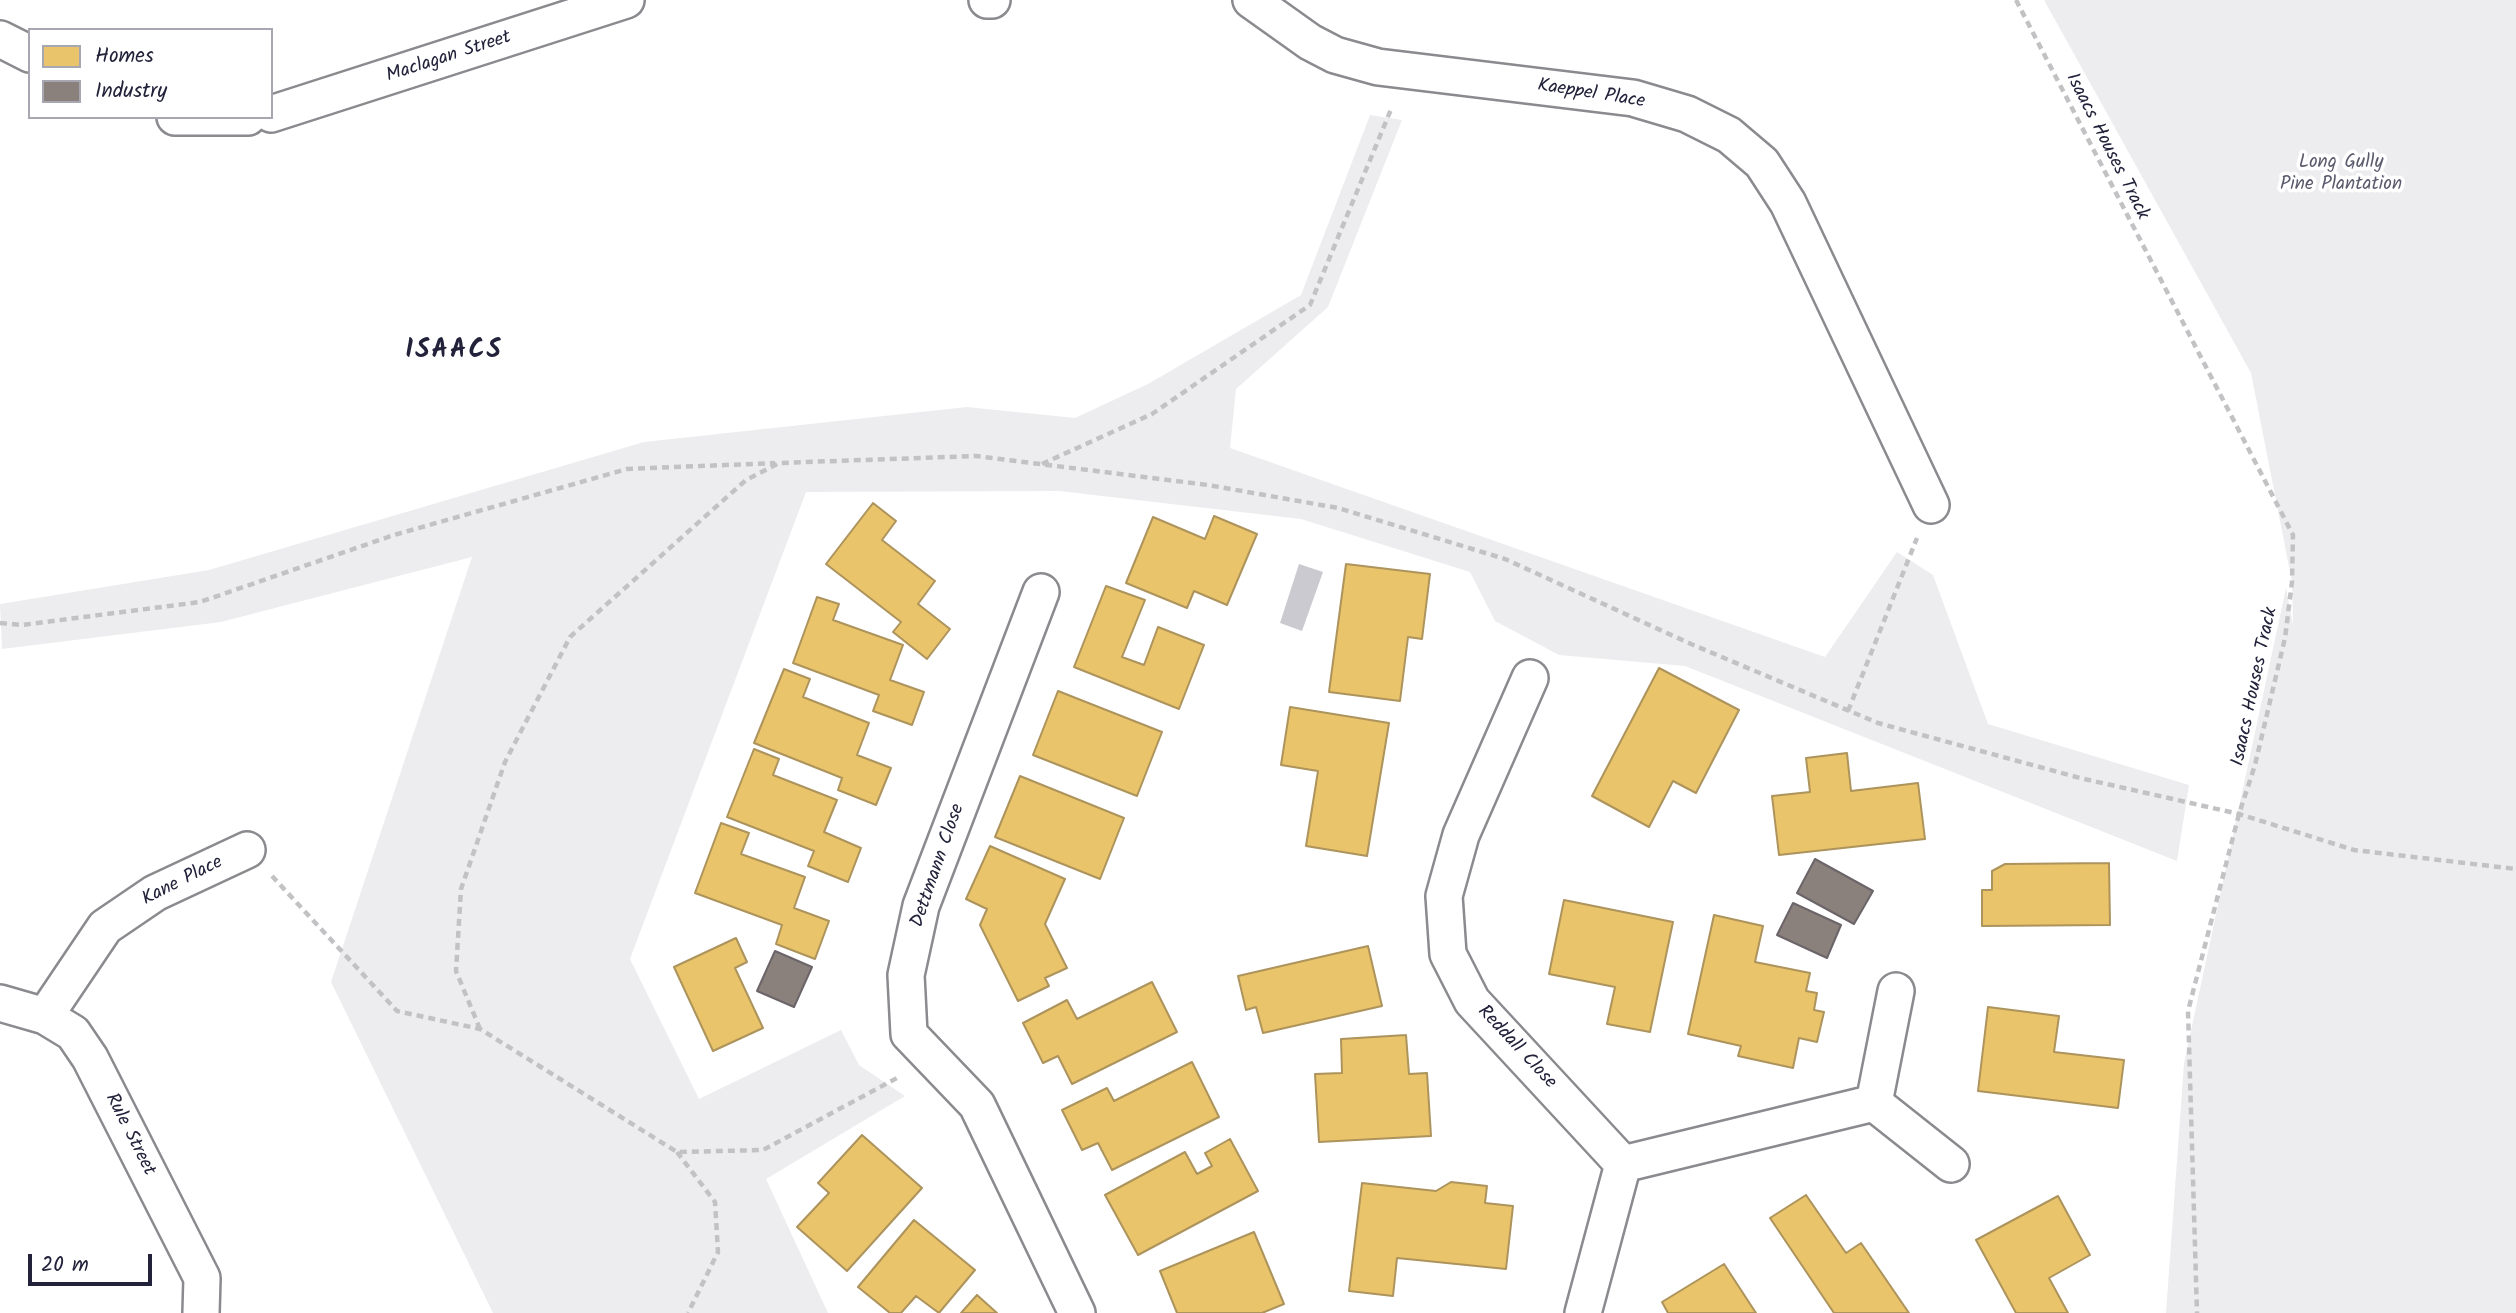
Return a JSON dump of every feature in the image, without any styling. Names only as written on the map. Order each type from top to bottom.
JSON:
[{"type":"street","name":"Maclagan Street","points":[[273,113],[626,0]]},
{"type":"street","points":[[986,0],[992,0]]},
{"type":"street","name":"Kaeppel Place","points":[[1251,0],[1335,55],[1378,67],[1633,98],[1687,114],[1729,135],[1762,163],[1788,203],[1931,505]]},
{"type":"street","points":[[0,39],[28,53]]},
{"type":"street","name":"Dettmann Close","points":[[1041,592],[921,906],[906,975],[909,1034],[977,1105],[1077,1313]]},
{"type":"street","name":"Reddall Close","points":[[1530,678],[1461,835],[1444,896],[1448,954],[1472,1001],[1623,1164]]},
{"type":"street","name":"Kane Place","points":[[45,1016],[105,927],[155,892],[247,850]]},
{"type":"street","points":[[1874,1103],[1896,991]]},
{"type":"street","name":"Rule Street","points":[[0,1003],[45,1016],[73,1033],[90,1058],[202,1278],[201,1313]]},
{"type":"street","points":[[1583,1313],[1623,1164],[1874,1103]]},
{"type":"street","points":[[1874,1103],[1951,1164]]},
{"type":"path","name":"Isaacs Houses Track","points":[[2016,0],[2292,535],[2292,582],[2285,638],[2255,765],[2239,814],[2188,1012],[2197,1313]]},
{"type":"path","points":[[1041,465],[1152,414],[1310,305],[1390,115]]},
{"type":"path","points":[[0,623],[22,625],[200,602],[394,534],[627,469],[976,456],[1208,485],[1338,508],[1492,555],[1878,723],[2080,778],[2239,814],[2354,850],[2516,869]]},
{"type":"path","points":[[480,1029],[456,971],[461,889],[505,762],[570,637],[746,480],[779,463]]},
{"type":"path","points":[[1848,711],[1931,505]]},
{"type":"path","points":[[247,850],[397,1011],[480,1029],[677,1153],[715,1202],[718,1252],[688,1313]]},
{"type":"path","points":[[677,1153],[763,1150],[933,1058]]},
{"type":"green space","name":"Long Gully Pine Plantation","points":[[2044,0],[2516,0],[2516,1313],[2166,1313],[2184,1063],[2286,588],[2293,625],[2292,582],[2251,373]]},
{"type":"green space","points":[[1370,115],[1402,120],[1328,307],[1236,389],[1230,448],[1825,657],[1897,552],[1933,575],[1988,724],[2189,785],[2177,861],[1685,666],[1559,655],[1495,621],[1470,572],[1301,519],[1059,491],[806,492],[630,959],[699,1099],[841,1030],[859,1065],[905,1096],[766,1179],[828,1313],[493,1313],[331,982],[472,557],[221,622],[2,649],[0,604],[209,570],[644,442],[967,407],[1075,418],[1148,384],[1301,295]]},
{"type":"shaded area","points":[[1299,564],[1323,572],[1302,631],[1280,623]]},
{"type":"building: Homes","points":[[873,503],[896,521],[882,540],[935,581],[918,604],[950,629],[927,659],[893,632],[901,622],[826,564]]},
{"type":"building: Homes","points":[[1214,516],[1257,534],[1227,605],[1194,591],[1187,608],[1126,583],[1153,517],[1205,539]]},
{"type":"building: Homes","points":[[1346,564],[1430,574],[1422,639],[1408,637],[1400,701],[1329,692]]},
{"type":"building: Homes","points":[[1106,586],[1145,600],[1122,657],[1144,665],[1158,627],[1204,645],[1179,709],[1074,667]]},
{"type":"building: Homes","points":[[817,597],[839,604],[833,620],[903,645],[890,680],[924,692],[912,725],[873,711],[879,695],[793,663]]},
{"type":"building: Homes","points":[[1659,668],[1739,710],[1696,793],[1673,781],[1649,827],[1592,796]]},
{"type":"building: Homes","points":[[784,669],[810,679],[803,697],[869,723],[857,755],[891,768],[876,805],[838,790],[842,778],[754,743]]},
{"type":"building: Homes","points":[[1058,691],[1162,732],[1137,796],[1033,755]]},
{"type":"building: Homes","points":[[1290,707],[1389,723],[1367,856],[1306,846],[1318,771],[1281,765]]},
{"type":"building: Homes","points":[[754,749],[779,759],[773,775],[837,800],[824,832],[861,848],[848,882],[808,866],[814,851],[727,817]]},
{"type":"building: Homes","points":[[1847,753],[1851,791],[1918,783],[1925,839],[1779,855],[1772,796],[1810,792],[1806,758]]},
{"type":"building: Homes","points":[[1020,776],[1124,818],[1100,879],[995,837]]},
{"type":"building: Homes","points":[[721,823],[749,833],[741,854],[805,877],[794,908],[829,921],[815,959],[776,944],[782,925],[695,893]]},
{"type":"building: Homes","points":[[990,846],[1065,879],[1045,924],[1067,968],[1045,978],[1049,986],[1018,1001],[980,925],[987,909],[966,899]]},
{"type":"building: Homes","points":[[2109,863],[2110,925],[1982,926],[1982,890],[1992,890],[1992,871],[2005,864]]},
{"type":"building: Homes","points":[[1564,900],[1673,922],[1650,1032],[1607,1024],[1615,987],[1549,974]]},
{"type":"building: Homes","points":[[1714,915],[1763,926],[1755,962],[1810,973],[1806,991],[1817,993],[1814,1010],[1824,1012],[1817,1042],[1799,1038],[1793,1068],[1738,1056],[1741,1046],[1688,1034]]},
{"type":"building: Homes","points":[[736,938],[747,962],[735,968],[763,1028],[713,1051],[674,967]]},
{"type":"building: Homes","points":[[1368,946],[1382,1006],[1263,1033],[1256,1007],[1246,1010],[1238,976]]},
{"type":"building: Homes","points":[[1152,982],[1177,1032],[1072,1084],[1058,1056],[1043,1063],[1023,1023],[1067,1000],[1077,1019]]},
{"type":"building: Homes","points":[[1988,1007],[2059,1016],[2054,1052],[2124,1060],[2118,1108],[1978,1091]]},
{"type":"building: Homes","points":[[1406,1035],[1409,1074],[1427,1073],[1431,1136],[1319,1142],[1315,1074],[1342,1073],[1341,1039]]},
{"type":"building: Homes","points":[[1192,1062],[1219,1117],[1112,1170],[1098,1143],[1082,1150],[1062,1110],[1107,1088],[1114,1101]]},
{"type":"building: Homes","points":[[862,1135],[922,1188],[847,1271],[797,1227],[829,1193],[818,1183]]},
{"type":"building: Homes","points":[[1230,1139],[1258,1191],[1138,1255],[1105,1195],[1185,1152],[1197,1174],[1212,1166],[1205,1153]]},
{"type":"building: Homes","points":[[1451,1182],[1487,1186],[1485,1203],[1513,1206],[1506,1269],[1397,1258],[1393,1296],[1349,1291],[1362,1183],[1436,1191]]},
{"type":"building: Homes","points":[[1806,1195],[1846,1253],[1861,1243],[1909,1313],[1834,1313],[1770,1218]]},
{"type":"building: Homes","points":[[2058,1196],[2090,1255],[2049,1278],[2068,1313],[2016,1313],[1976,1240]]},
{"type":"building: Homes","points":[[914,1220],[975,1270],[939,1313],[916,1296],[901,1313],[890,1313],[858,1287]]},
{"type":"building: Homes","points":[[1254,1232],[1284,1304],[1262,1313],[1177,1313],[1160,1271]]},
{"type":"building: Homes","points":[[1724,1264],[1756,1313],[1668,1313],[1662,1302]]},
{"type":"building: Homes","points":[[977,1295],[997,1313],[961,1313]]},
{"type":"building: Industry","points":[[1815,859],[1873,891],[1854,924],[1797,893]]},
{"type":"building: Industry","points":[[1793,903],[1841,925],[1827,958],[1777,935]]},
{"type":"building: Industry","points":[[775,951],[812,967],[794,1007],[757,991]]},
{"type":"district","name":"ISAACS","points":[[454,353]]}]
